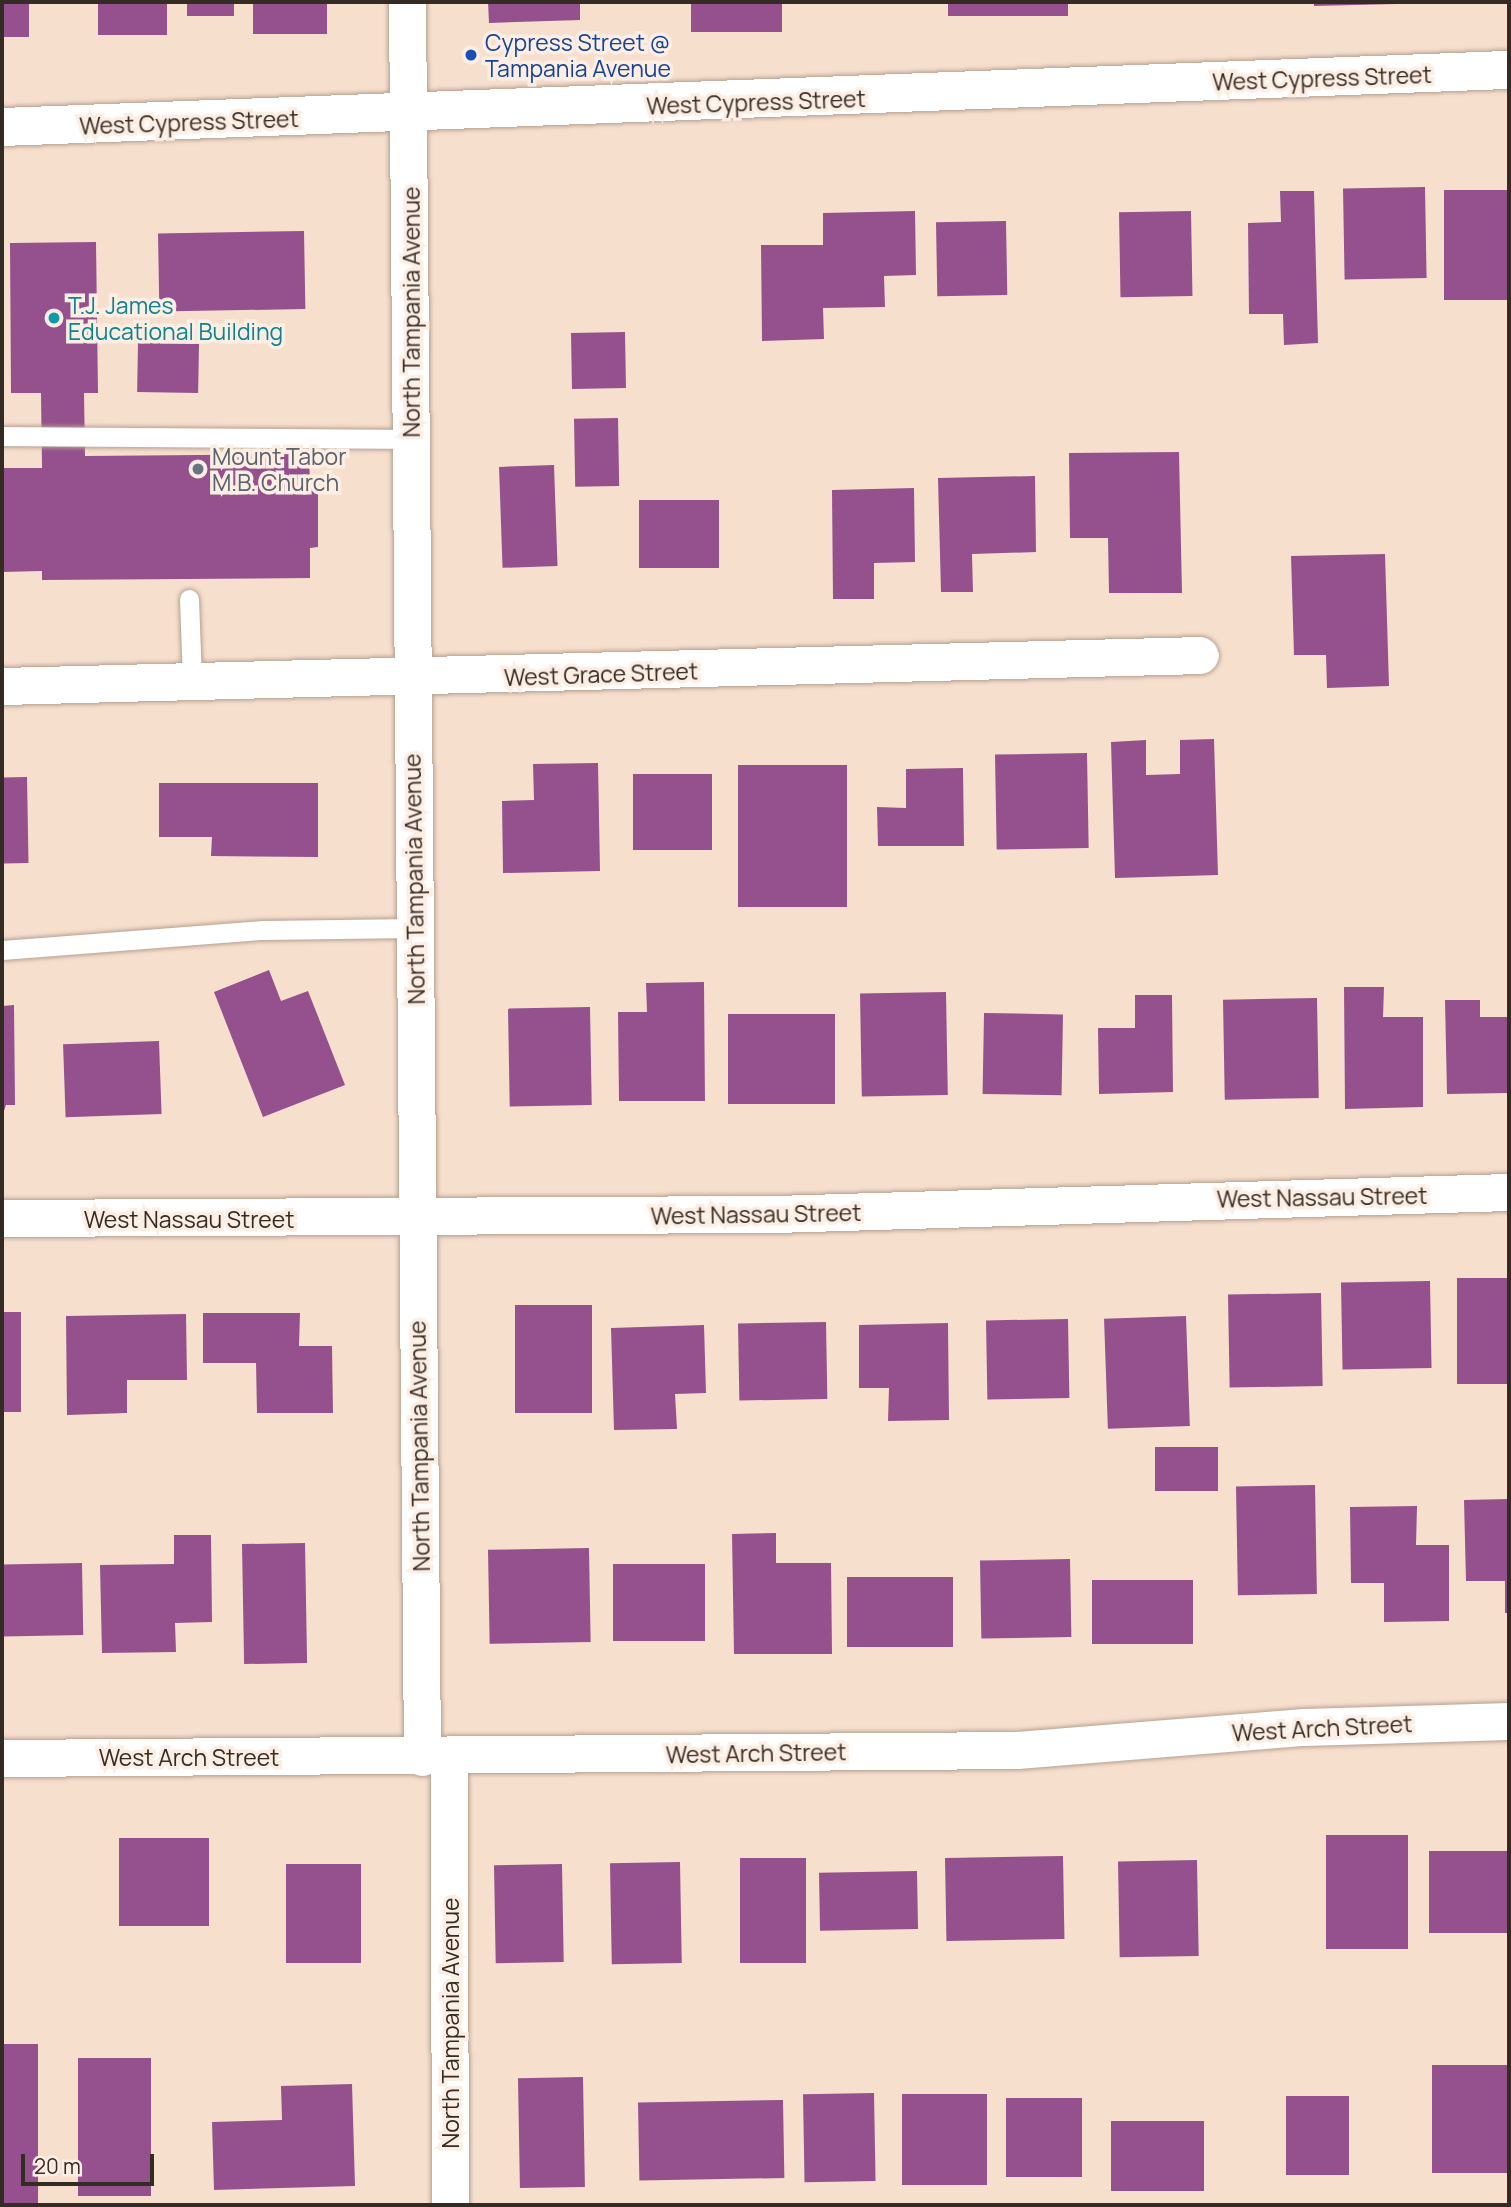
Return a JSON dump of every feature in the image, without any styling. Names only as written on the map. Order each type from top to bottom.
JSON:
[{"type":"street","name":"North Tampania Avenue","points":[[407,2],[411,116],[411,680],[417,1220],[450,2205]]},
{"type":"street","name":"West Cypress Street","points":[[2,127],[411,116],[1509,70]]},
{"type":"street","name":"West Grace Street","points":[[2,686],[411,680],[1200,655]]},
{"type":"street","name":"West Nassau Street","points":[[2,1218],[417,1220],[1509,1192]]},
{"type":"street","name":"West Arch Street","points":[[2,1758],[1017,1750],[1304,1727],[1509,1721]]},
{"type":"lane","points":[[2,436],[412,439]]},
{"type":"lane","points":[[189,599],[192,682]]},
{"type":"lane","points":[[2,950],[263,930],[415,928]]},
{"type":"building","points":[[2,2],[29,2],[29,37],[2,37]]},
{"type":"building","points":[[98,2],[167,2],[167,35],[98,35]]},
{"type":"building","points":[[187,2],[234,2],[234,16],[187,16]]},
{"type":"building","points":[[253,2],[327,2],[327,34],[253,34]]},
{"type":"building","points":[[488,2],[580,2],[580,20],[489,23]]},
{"type":"building","points":[[691,2],[782,2],[782,32],[691,32]]},
{"type":"building","points":[[948,2],[1068,2],[1068,16],[948,16]]},
{"type":"building","points":[[1314,2],[1395,2],[1396,4],[1314,6]]},
{"type":"building","points":[[1425,187],[1427,278],[1345,279],[1343,188]]},
{"type":"building","points":[[1444,190],[1509,190],[1509,300],[1444,300]]},
{"type":"building","points":[[1280,191],[1314,191],[1318,343],[1284,345],[1283,314],[1249,314],[1248,223],[1281,222]]},
{"type":"building","points":[[915,211],[916,275],[884,276],[885,307],[823,308],[824,339],[762,341],[761,245],[823,245],[823,213]]},
{"type":"building","points":[[1191,211],[1192,296],[1120,297],[1119,212]]},
{"type":"building","points":[[1006,221],[1007,295],[937,296],[936,222]]},
{"type":"building","points":[[304,231],[305,309],[159,312],[158,234]]},
{"type":"building","points":[[96,242],[98,393],[84,393],[85,456],[309,454],[310,485],[318,485],[318,547],[310,548],[310,578],[42,580],[42,571],[2,572],[2,468],[42,468],[41,393],[11,393],[10,243]]},
{"type":"building","points":[[625,332],[626,388],[572,389],[571,333]]},
{"type":"building","points":[[138,343],[199,344],[198,393],[137,392]]},
{"type":"building","points":[[618,418],[619,486],[575,487],[574,419]]},
{"type":"building","points":[[1179,452],[1182,593],[1109,593],[1108,538],[1070,538],[1069,453]]},
{"type":"building","points":[[554,465],[558,566],[503,568],[499,467]]},
{"type":"building","points":[[1035,476],[1036,552],[972,554],[973,592],[941,592],[938,478]]},
{"type":"building","points":[[914,488],[915,562],[874,563],[874,599],[833,599],[832,490]]},
{"type":"building","points":[[639,500],[719,500],[719,568],[639,568]]},
{"type":"building","points":[[1385,554],[1389,686],[1327,688],[1326,655],[1294,655],[1291,556]]},
{"type":"building","points":[[1214,739],[1218,875],[1115,878],[1111,742],[1146,740],[1146,775],[1180,774],[1180,740]]},
{"type":"building","points":[[1087,753],[1089,848],[997,850],[995,755]]},
{"type":"building","points":[[598,763],[600,871],[503,873],[502,801],[534,800],[533,764]]},
{"type":"building","points":[[738,765],[847,765],[847,907],[738,907]]},
{"type":"building","points":[[963,768],[964,846],[878,846],[877,807],[906,808],[906,769]]},
{"type":"building","points":[[633,774],[712,774],[712,850],[633,850]]},
{"type":"building","points":[[2,777],[27,777],[29,863],[4,863]]},
{"type":"building","points":[[159,783],[318,783],[318,857],[211,856],[212,837],[159,837]]},
{"type":"building","points":[[269,970],[281,1001],[308,991],[345,1085],[263,1117],[214,992]]},
{"type":"building","points":[[704,982],[705,1101],[619,1101],[618,1012],[647,1012],[646,983]]},
{"type":"building","points":[[1344,987],[1384,987],[1383,1017],[1423,1017],[1423,1107],[1345,1109]]},
{"type":"building","points":[[946,992],[948,1095],[862,1096],[860,994]]},
{"type":"building","points":[[1135,995],[1172,995],[1173,1092],[1099,1094],[1098,1028],[1135,1028]]},
{"type":"building","points":[[1317,998],[1319,1098],[1225,1100],[1223,1000]]},
{"type":"building","points":[[1445,1000],[1480,1000],[1480,1017],[1509,1017],[1509,1093],[1447,1094]]},
{"type":"building","points":[[14,1005],[15,1105],[6,1105],[2,1117],[2,1006]]},
{"type":"building","points":[[590,1007],[592,1105],[510,1106],[508,1008]]},
{"type":"building","points":[[984,1013],[1063,1014],[1062,1095],[983,1094]]},
{"type":"building","points":[[728,1014],[835,1014],[835,1104],[728,1104]]},
{"type":"building","points":[[159,1041],[162,1114],[66,1117],[63,1044]]},
{"type":"building","points":[[1457,1278],[1509,1278],[1509,1384],[1457,1384]]},
{"type":"building","points":[[1430,1281],[1432,1368],[1343,1370],[1341,1283]]},
{"type":"building","points":[[1321,1293],[1323,1386],[1230,1388],[1228,1295]]},
{"type":"building","points":[[515,1305],[592,1305],[592,1413],[515,1413]]},
{"type":"building","points":[[2,1312],[21,1312],[21,1412],[2,1412]]},
{"type":"building","points":[[203,1313],[300,1313],[299,1346],[332,1346],[333,1413],[257,1413],[256,1363],[203,1363]]},
{"type":"building","points":[[186,1314],[187,1380],[127,1380],[127,1413],[67,1415],[66,1316]]},
{"type":"building","points":[[1186,1316],[1190,1426],[1108,1429],[1104,1319]]},
{"type":"building","points":[[1068,1319],[1069,1398],[987,1399],[986,1320]]},
{"type":"building","points":[[826,1322],[827,1399],[739,1401],[738,1324]]},
{"type":"building","points":[[948,1323],[949,1420],[888,1421],[889,1388],[859,1388],[859,1325]]},
{"type":"building","points":[[704,1325],[706,1393],[675,1394],[677,1429],[614,1430],[611,1328]]},
{"type":"building","points":[[1155,1447],[1218,1447],[1218,1491],[1155,1491]]},
{"type":"building","points":[[1315,1485],[1317,1594],[1238,1595],[1236,1486]]},
{"type":"building","points":[[1509,1499],[1509,1613],[1505,1613],[1505,1581],[1466,1581],[1464,1500]]},
{"type":"building","points":[[1417,1506],[1416,1545],[1449,1545],[1449,1621],[1384,1622],[1384,1583],[1351,1583],[1350,1507]]},
{"type":"building","points":[[776,1533],[776,1563],[831,1563],[832,1654],[734,1654],[732,1534]]},
{"type":"building","points":[[174,1535],[211,1535],[212,1622],[175,1623],[176,1652],[102,1653],[100,1565],[174,1564]]},
{"type":"building","points":[[305,1543],[307,1663],[244,1664],[242,1544]]},
{"type":"building","points":[[589,1548],[591,1642],[490,1644],[488,1550]]},
{"type":"building","points":[[1070,1559],[1071,1637],[981,1639],[980,1561]]},
{"type":"building","points":[[82,1563],[83,1635],[3,1636],[2,1564]]},
{"type":"building","points":[[613,1564],[705,1564],[705,1641],[613,1641]]},
{"type":"building","points":[[847,1577],[953,1577],[953,1647],[847,1647]]},
{"type":"building","points":[[1092,1580],[1193,1580],[1193,1644],[1092,1644]]},
{"type":"building","points":[[1326,1835],[1408,1835],[1408,1949],[1326,1949]]},
{"type":"building","points":[[119,1838],[209,1838],[209,1926],[119,1926]]},
{"type":"building","points":[[1429,1851],[1509,1851],[1509,1933],[1429,1933]]},
{"type":"building","points":[[1063,1856],[1064,1939],[946,1941],[945,1858]]},
{"type":"building","points":[[740,1858],[806,1858],[806,1963],[740,1963]]},
{"type":"building","points":[[1197,1860],[1199,1956],[1120,1957],[1118,1861]]},
{"type":"building","points":[[680,1862],[682,1963],[612,1964],[610,1863]]},
{"type":"building","points":[[286,1864],[361,1864],[361,1963],[286,1963]]},
{"type":"building","points":[[562,1864],[564,1962],[496,1963],[494,1865]]},
{"type":"building","points":[[917,1871],[918,1929],[820,1931],[819,1873]]},
{"type":"building","points":[[2,2044],[38,2044],[38,2205],[2,2205]]},
{"type":"building","points":[[78,2058],[151,2058],[151,2196],[78,2196]]},
{"type":"building","points":[[1432,2065],[1509,2065],[1509,2173],[1432,2173]]},
{"type":"building","points":[[583,2077],[585,2187],[520,2188],[518,2078]]},
{"type":"building","points":[[352,2084],[355,2186],[214,2190],[212,2122],[282,2120],[281,2086]]},
{"type":"building","points":[[874,2093],[876,2181],[805,2182],[803,2094]]},
{"type":"building","points":[[902,2094],[987,2094],[987,2185],[902,2185]]},
{"type":"building","points":[[1286,2096],[1349,2096],[1349,2175],[1286,2175]]},
{"type":"building","points":[[1006,2098],[1082,2098],[1082,2177],[1006,2177]]},
{"type":"building","points":[[783,2100],[784,2178],[639,2181],[638,2103]]},
{"type":"building","points":[[1111,2121],[1204,2121],[1204,2191],[1111,2191]]},
{"type":"place","name":"Cypress Street @ Tampania Avenue","points":[[471,55]]},
{"type":"place","name":"T.J. James Educational Building","points":[[54,318]]},
{"type":"place","name":"Mount Tabor M.B. Church","points":[[198,469]]}]
